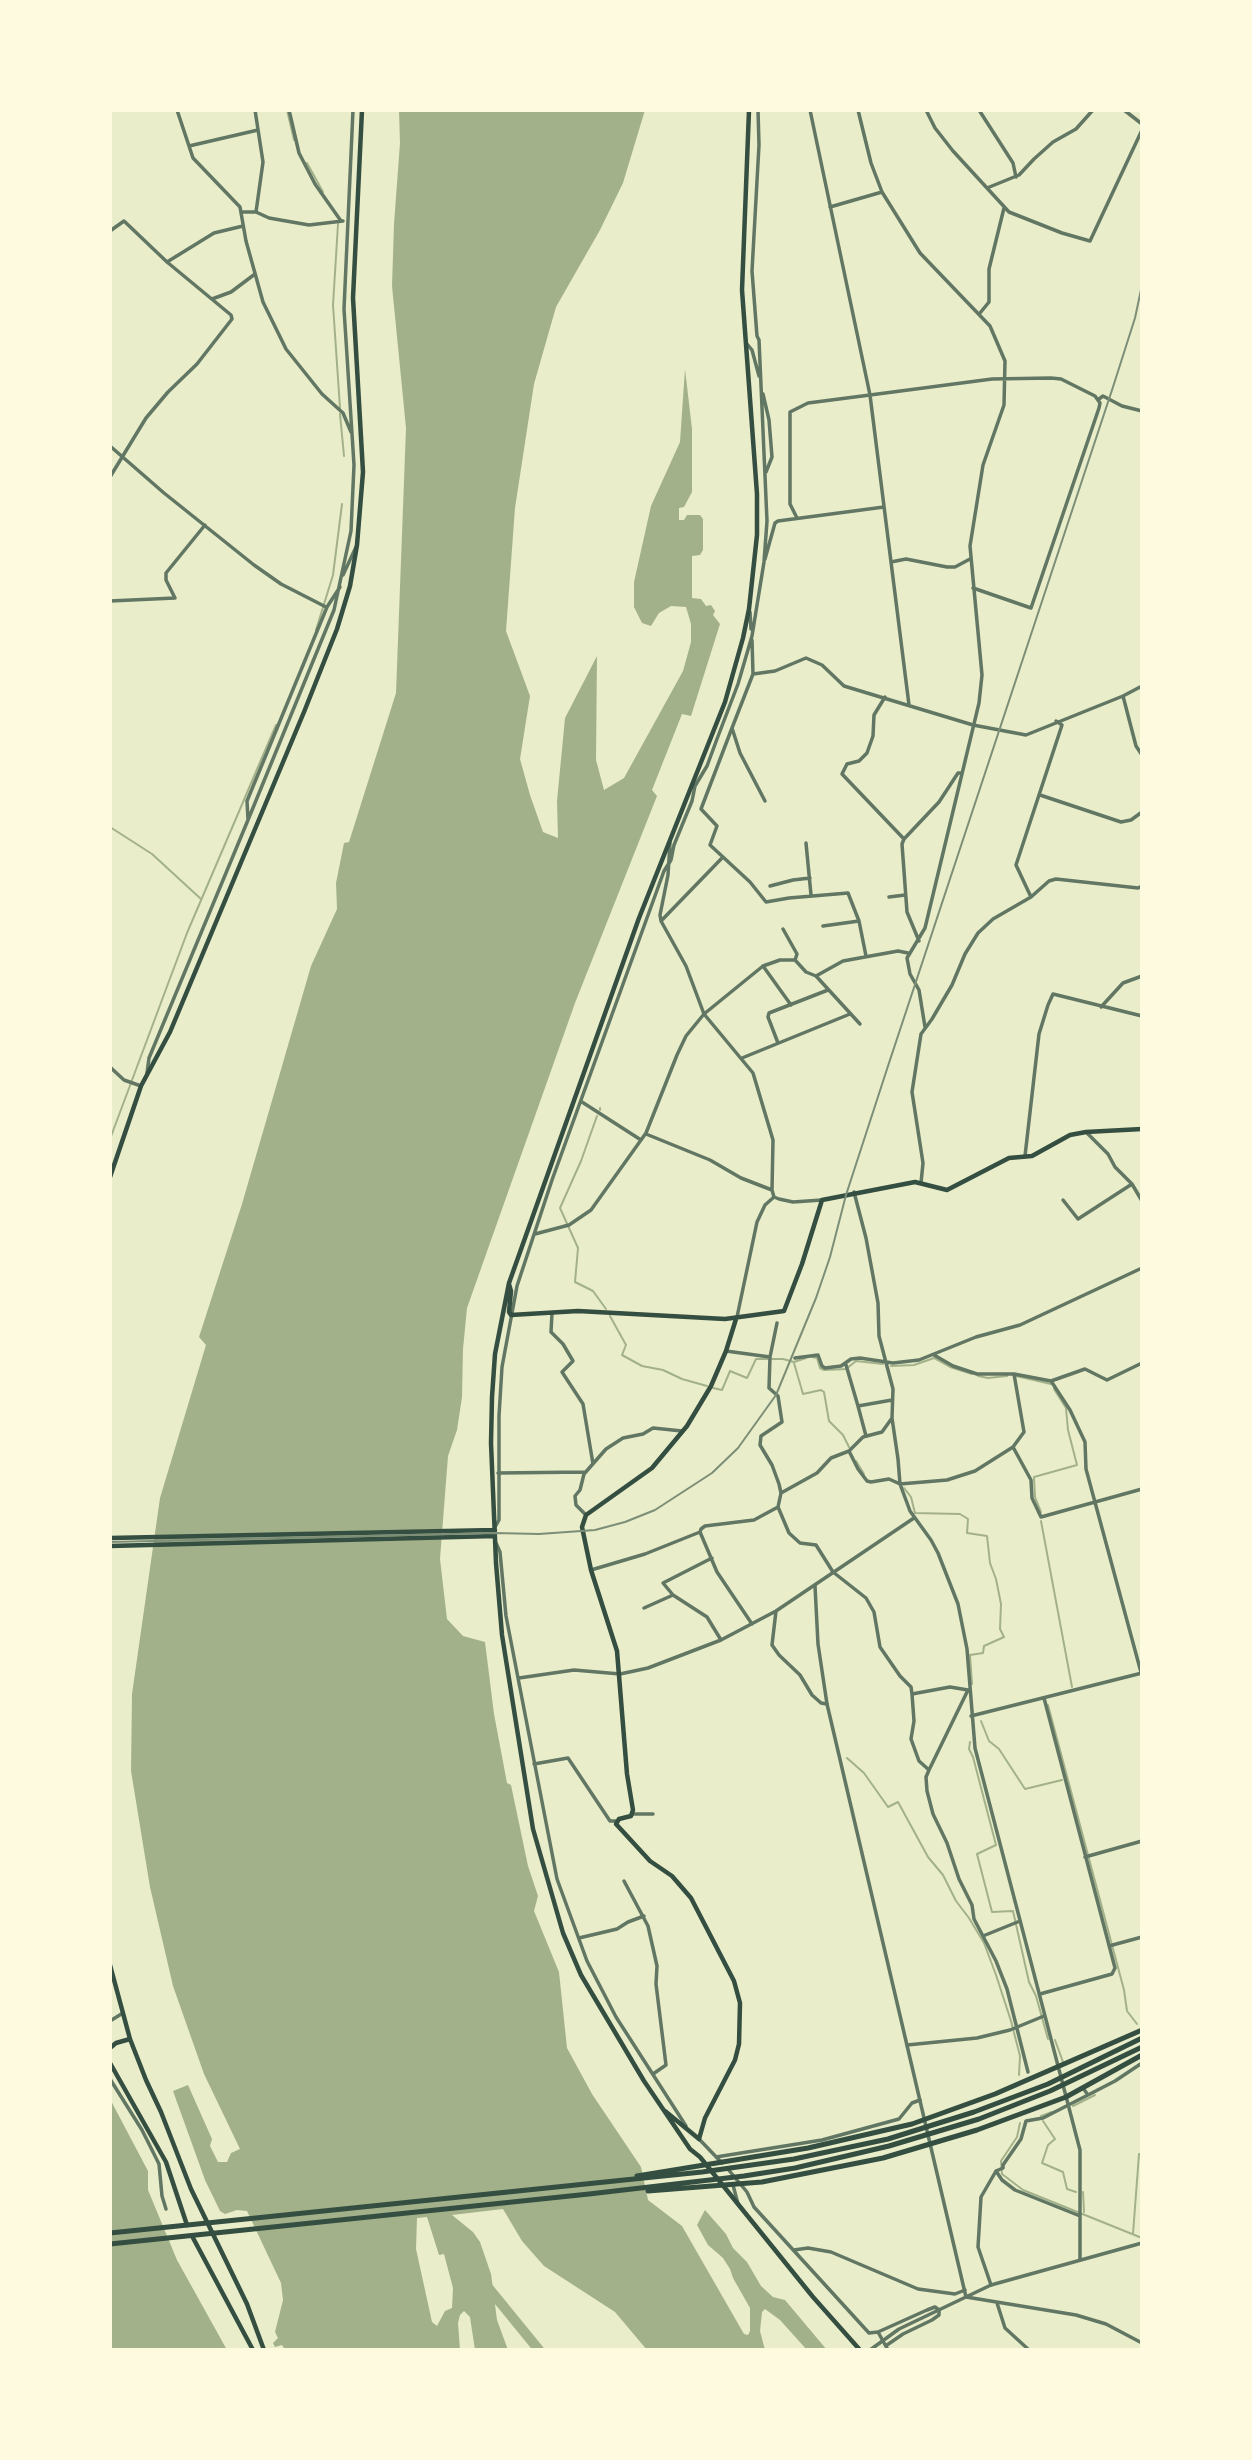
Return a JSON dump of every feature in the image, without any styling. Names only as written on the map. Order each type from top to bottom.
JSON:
[{"type":"highway","points":[[587,2184],[843,2141],[925,2120],[995,2094],[1142,2030]]},
{"type":"highway","points":[[110,2234],[783,2161],[924,2130],[1022,2095],[1141,2038]]},
{"type":"highway","points":[[110,2244],[589,2194],[795,2168],[913,2140],[1031,2099],[1100,2069],[1142,2047]]},
{"type":"highway","points":[[589,2194],[762,2182],[850,2166],[931,2145],[1066,2097],[1142,2055]]},
{"type":"main road","points":[[110,1177],[138,1086],[170,1032],[309,700],[337,629],[350,586],[358,545],[363,472],[352,298],[362,110]]},
{"type":"main road","points":[[749,110],[742,252],[757,494],[757,535],[749,609],[733,676],[693,785],[670,837],[509,1283],[495,1354],[492,1397],[494,1534],[502,1635],[533,1829],[550,1894],[581,1975],[661,2109],[690,2149],[700,2157],[813,2297],[860,2350]]},
{"type":"main road","points":[[509,1283],[511,1315],[598,1312],[736,1319],[784,1311],[822,1200],[854,1192],[921,1183],[937,1189],[954,1188],[1009,1158],[1039,1153],[1070,1135],[1142,1129]]},
{"type":"main road","points":[[661,2109],[699,2139],[705,2118],[735,2060],[739,2044],[740,2015],[737,1991],[691,1899],[672,1877],[650,1861],[616,1824],[616,1821],[633,1814],[620,1675],[614,1638],[591,1570],[582,1527],[586,1515],[652,1468],[682,1432],[705,1398],[726,1351],[736,1319]]},
{"type":"main road","points":[[110,1538],[494,1534]]},
{"type":"main road","points":[[110,1546],[494,1534]]},
{"type":"main road","points":[[110,1965],[130,2039],[191,2189],[247,2304],[264,2350]]},
{"type":"main road","points":[[110,2048],[130,2039]]},
{"type":"main road","points":[[110,2063],[166,2162],[187,2225]]},
{"type":"main road","points":[[192,2236],[253,2350]]},
{"type":"street","points":[[177,110],[193,158],[236,201],[242,212],[243,226],[263,302],[286,349],[322,394],[343,412],[351,432]]},
{"type":"street","points":[[255,110],[263,162],[256,212]]},
{"type":"street","points":[[289,110],[299,153],[315,184],[341,221]]},
{"type":"street","points":[[147,1073],[149,1058],[311,669],[340,587],[351,531],[354,465],[344,309],[353,110]]},
{"type":"street","points":[[693,2136],[616,2017],[587,1961],[556,1878],[506,1616],[500,1552],[494,1534],[499,1520],[502,1367],[517,1286],[692,801],[693,785],[707,766],[718,739],[752,636],[764,562],[766,521],[761,383],[752,271],[759,145],[758,110]]},
{"type":"street","points":[[810,110],[870,395],[909,705]]},
{"type":"street","points":[[858,110],[881,192],[920,253],[955,291],[980,313],[1004,354],[1004,405],[983,465],[971,531],[970,559],[982,675],[979,703],[925,929],[908,953],[908,965],[919,990],[925,1027]]},
{"type":"street","points":[[926,110],[935,128],[1004,208],[1015,215],[1090,241],[1142,130]]},
{"type":"street","points":[[979,110],[1013,163],[1016,177]]},
{"type":"street","points":[[987,188],[1016,177],[1053,142],[1083,122],[1093,110]]},
{"type":"street","points":[[1124,110],[1142,124]]},
{"type":"street","points":[[189,146],[258,130]]},
{"type":"street","points":[[830,207],[881,192]]},
{"type":"street","points":[[980,313],[989,302],[989,269],[1004,208]]},
{"type":"street","points":[[242,212],[256,212],[269,218],[309,225],[347,221]]},
{"type":"street","points":[[110,231],[124,222],[231,315],[232,319],[197,364],[146,418],[110,477]]},
{"type":"street","points":[[167,262],[214,233],[243,226]]},
{"type":"street","points":[[212,299],[231,292],[255,274]]},
{"type":"street","points":[[746,343],[752,350],[761,383]]},
{"type":"street","points":[[797,518],[790,504],[790,412],[808,403],[992,379],[1061,379],[1098,399]]},
{"type":"street","points":[[1098,399],[1103,396],[1122,406],[1142,411]]},
{"type":"street","points":[[973,588],[1031,608],[1099,408],[1098,399]]},
{"type":"street","points":[[110,446],[281,584],[327,607]]},
{"type":"street","points":[[764,562],[770,549],[775,523],[884,507]]},
{"type":"street","points":[[110,601],[175,598],[166,580],[166,573],[205,525]]},
{"type":"street","points":[[341,580],[353,550],[358,545]]},
{"type":"street","points":[[891,562],[906,559],[955,567],[970,559]]},
{"type":"street","points":[[248,820],[247,801],[327,607],[340,587]]},
{"type":"street","points":[[749,609],[753,674],[701,809],[716,826],[710,845],[766,902],[848,893],[859,921],[866,956]]},
{"type":"street","points":[[753,674],[775,671],[806,658],[822,666],[844,686],[973,724],[1026,735],[1142,686]]},
{"type":"street","points":[[1123,696],[1136,746],[1142,755]]},
{"type":"street","points":[[885,697],[874,715],[873,736],[867,753],[859,761],[847,764],[842,774],[904,839]]},
{"type":"street","points":[[1031,897],[1016,865],[1062,725],[1056,721]]},
{"type":"street","points":[[732,728],[740,753],[765,801]]},
{"type":"street","points":[[919,941],[909,919],[905,895],[902,849],[904,839],[939,802],[958,773],[962,772]]},
{"type":"street","points":[[1040,795],[1121,822],[1131,820],[1142,812]]},
{"type":"street","points":[[670,837],[668,875],[660,915],[685,966],[704,1014],[753,1073],[773,1140],[772,1190],[775,1197]]},
{"type":"street","points":[[806,843],[811,895]]},
{"type":"street","points":[[662,920],[723,857]]},
{"type":"street","points":[[770,886],[810,878]]},
{"type":"street","points":[[921,1183],[923,1163],[912,1092],[921,1034],[952,985],[965,954],[978,933],[993,919],[1031,897],[1049,881],[1056,879],[1142,886]]},
{"type":"street","points":[[889,897],[905,895]]},
{"type":"street","points":[[823,926],[859,921]]},
{"type":"street","points":[[783,929],[797,954],[795,960]]},
{"type":"street","points":[[816,976],[844,961],[898,951],[908,953]]},
{"type":"street","points":[[534,1234],[569,1225],[591,1210],[646,1133],[686,1037],[704,1014],[763,966],[780,960],[795,960],[806,972],[816,976],[860,1024]]},
{"type":"street","points":[[763,966],[791,1005]]},
{"type":"street","points":[[1101,1007],[1123,983],[1142,976]]},
{"type":"street","points":[[778,1042],[768,1017],[769,1013],[828,990]]},
{"type":"street","points":[[1025,1156],[1039,1034],[1053,994],[1142,1016]]},
{"type":"street","points":[[743,1058],[850,1014]]},
{"type":"street","points":[[110,1067],[127,1082],[138,1086]]},
{"type":"street","points":[[582,1102],[641,1140]]},
{"type":"street","points":[[1086,1132],[1108,1154],[1142,1201]]},
{"type":"street","points":[[646,1133],[710,1160],[740,1178],[772,1190]]},
{"type":"street","points":[[1063,1200],[1078,1219],[1132,1184]]},
{"type":"street","points":[[854,1192],[878,1303],[879,1336],[893,1389],[892,1418],[900,1485],[915,1518],[935,1546],[958,1604],[967,1649],[968,1690],[975,1748],[1017,1922],[1040,1994],[1043,2016],[1080,2150],[1080,2259]]},
{"type":"street","points":[[775,1197],[793,1202],[822,1200]]},
{"type":"street","points":[[736,1319],[757,1222],[765,1205],[775,1197]]},
{"type":"street","points":[[866,1436],[847,1366],[851,1359],[904,1363],[934,1356],[976,1337],[1020,1325],[1142,1268]]},
{"type":"street","points":[[552,1313],[551,1332],[563,1344],[573,1361],[562,1372],[583,1404],[593,1464]]},
{"type":"street","points":[[777,1323],[770,1358],[769,1388],[778,1396],[782,1422],[761,1436],[760,1444],[772,1465],[781,1493],[778,1507],[789,1533],[800,1543],[816,1545],[833,1572],[871,1604],[880,1647],[911,1687],[914,1721],[911,1739],[919,1761],[929,1770]]},
{"type":"street","points":[[726,1351],[770,1358]]},
{"type":"street","points":[[796,1358],[818,1355],[825,1368],[847,1366]]},
{"type":"street","points":[[934,1356],[977,1374],[1014,1375],[1051,1381],[1085,1368],[1107,1380],[1142,1363]]},
{"type":"street","points":[[849,1451],[867,1481],[889,1479],[900,1485],[947,1480],[975,1471],[1013,1447],[1021,1438],[1024,1425],[1014,1375]]},
{"type":"street","points":[[971,1716],[1141,1674],[1084,1461],[1085,1442],[1070,1410],[1051,1381]]},
{"type":"street","points":[[858,1406],[892,1400]]},
{"type":"street","points":[[781,1493],[817,1474],[831,1458],[849,1451],[866,1436],[882,1432],[892,1418]]},
{"type":"street","points":[[586,1515],[576,1505],[575,1496],[586,1472],[606,1449],[623,1438],[659,1427],[682,1432]]},
{"type":"street","points":[[1013,1447],[1031,1480],[1032,1498],[1041,1517],[1142,1489]]},
{"type":"street","points":[[498,1473],[586,1472]]},
{"type":"street","points":[[591,1570],[645,1554],[700,1532],[705,1526],[759,1518],[778,1507]]},
{"type":"street","points":[[519,1678],[574,1670],[620,1675],[648,1668],[721,1640],[776,1611],[915,1518]]},
{"type":"street","points":[[700,1532],[722,1582],[751,1624]]},
{"type":"street","points":[[712,1558],[663,1583],[673,1595],[707,1618],[721,1640]]},
{"type":"street","points":[[815,1586],[818,1644],[827,1704],[966,2297]]},
{"type":"street","points":[[644,1608],[673,1595]]},
{"type":"street","points":[[776,1611],[772,1645],[800,1675],[812,1695],[821,1703],[827,1704]]},
{"type":"street","points":[[912,1694],[950,1687],[968,1690]]},
{"type":"street","points":[[968,1690],[926,1777],[927,1791],[958,1879],[972,1905],[974,1919],[1007,1989],[1013,2029],[1028,2072]]},
{"type":"street","points":[[1040,1994],[1112,1975],[1115,1968],[1044,1698]]},
{"type":"street","points":[[534,1764],[568,1758],[610,1821],[616,1821]]},
{"type":"street","points":[[633,1814],[653,1814]]},
{"type":"street","points":[[1087,1856],[1142,1841]]},
{"type":"street","points":[[624,1881],[644,1916],[657,1966],[656,1984],[666,2066],[653,2074]]},
{"type":"street","points":[[579,1938],[617,1929],[644,1916]]},
{"type":"street","points":[[983,1936],[1017,1922]]},
{"type":"street","points":[[1111,1945],[1142,1937]]},
{"type":"street","points":[[110,2021],[123,2013]]},
{"type":"street","points":[[907,2045],[977,2038],[1013,2029],[1043,2016]]},
{"type":"street","points":[[991,2285],[978,2247],[981,2197],[1021,2140],[1026,2121],[1041,2118],[1069,2106],[1142,2063]]},
{"type":"street","points":[[110,2079],[142,2130],[159,2164],[166,2209]]},
{"type":"street","points":[[1083,2088],[1088,2095]]},
{"type":"street","points":[[716,2157],[822,2140],[899,2119],[912,2103],[920,2100]]},
{"type":"street","points":[[699,2139],[747,2192],[754,2207],[869,2333],[878,2332],[935,2307],[939,2310]]},
{"type":"street","points":[[723,2164],[737,2194],[738,2205]]},
{"type":"street","points":[[999,2170],[1002,2179],[1015,2190],[1079,2214]]},
{"type":"street","points":[[870,2350],[899,2329],[991,2285],[1142,2243]]},
{"type":"street","points":[[793,2250],[808,2248],[831,2252],[918,2289],[955,2294],[965,2290]]},
{"type":"street","points":[[966,2297],[1076,2315],[1106,2324],[1142,2343]]},
{"type":"street","points":[[997,2302],[1005,2328],[1029,2350]]},
{"type":"street","points":[[878,2332],[887,2348],[939,2315],[939,2310]]},
{"type":"shaded area","points":[[399,110],[645,110],[623,183],[600,230],[556,307],[534,384],[515,508],[506,631],[530,696],[520,759],[543,832],[558,838],[557,801],[565,718],[597,656],[596,760],[604,790],[624,778],[683,671],[691,642],[691,624],[686,607],[671,606],[659,613],[651,626],[642,623],[634,607],[634,582],[651,506],[680,442],[685,369],[692,429],[692,492],[684,507],[679,508],[679,520],[684,520],[687,515],[700,515],[703,519],[703,550],[700,555],[692,556],[692,598],[701,599],[706,606],[711,605],[715,611],[713,615],[720,624],[691,716],[682,714],[652,790],[657,796],[575,1003],[467,1308],[462,1397],[457,1430],[448,1456],[440,1559],[447,1619],[463,1636],[485,1642],[494,1714],[507,1783],[511,1785],[528,1866],[538,1896],[534,1911],[559,1972],[567,2048],[592,2094],[641,2167],[648,2200],[682,2226],[744,2334],[748,2335],[750,2331],[750,2308],[723,2258],[708,2245],[697,2225],[705,2210],[747,2262],[761,2286],[773,2297],[785,2300],[827,2350],[807,2350],[780,2320],[765,2309],[762,2312],[760,2331],[765,2350],[647,2350],[615,2312],[544,2266],[522,2241],[503,2209],[452,2215],[473,2232],[480,2242],[491,2274],[497,2320],[508,2350],[475,2350],[470,2317],[464,2311],[458,2323],[460,2350],[285,2350],[282,2345],[275,2347],[273,2343],[278,2338],[275,2332],[283,2300],[281,2283],[247,2211],[237,2210],[225,2214],[220,2211],[205,2180],[173,2091],[188,2085],[212,2139],[210,2146],[218,2162],[227,2162],[231,2153],[240,2149],[204,2074],[173,1986],[150,1887],[131,1771],[132,1694],[160,1498],[206,1345],[199,1337],[242,1204],[311,966],[337,909],[336,883],[344,843],[349,842],[396,693],[406,428],[392,286],[400,143]],"holes":[[[427,2217],[439,2255],[444,2254],[453,2288],[452,2308],[445,2311],[437,2326],[432,2322],[416,2249],[417,2218]]]},
{"type":"shaded area","points":[[110,2099],[148,2171],[148,2190],[177,2260],[227,2350],[110,2350]]},
{"type":"waterway","points":[[287,110],[294,140]]},
{"type":"waterway","points":[[307,163],[323,192]]},
{"type":"waterway","points":[[338,224],[333,305],[340,408]]},
{"type":"waterway","points":[[340,414],[344,456]]},
{"type":"waterway","points":[[316,630],[333,575],[342,504]]},
{"type":"waterway","points":[[110,1139],[187,933],[276,725]]},
{"type":"waterway","points":[[110,827],[152,854],[201,899]]},
{"type":"waterway","points":[[597,1116],[560,1208],[578,1248],[575,1282],[593,1291],[606,1309]]},
{"type":"waterway","points":[[610,1316],[626,1345],[622,1355],[642,1366],[663,1370],[707,1386]]},
{"type":"waterway","points":[[812,1357],[817,1358],[820,1368],[824,1370],[846,1369],[856,1361],[883,1364]]},
{"type":"waterway","points":[[713,1388],[722,1390],[730,1371],[747,1378],[756,1359],[783,1359],[794,1362],[806,1358]]},
{"type":"waterway","points":[[891,1366],[914,1365],[934,1358],[972,1374]]},
{"type":"waterway","points":[[794,1363],[803,1394],[821,1390],[824,1392],[829,1421],[843,1435],[849,1447]]},
{"type":"waterway","points":[[978,1376],[1007,1376]]},
{"type":"waterway","points":[[1016,1376],[1051,1384]]},
{"type":"waterway","points":[[1041,1512],[1035,1497],[1034,1477],[1077,1465],[1068,1430],[1066,1408],[1054,1389]]},
{"type":"waterway","points":[[856,1461],[864,1474]]},
{"type":"waterway","points":[[904,1488],[911,1497],[915,1513],[960,1514],[968,1519],[967,1533],[987,1536],[990,1563],[1001,1604],[1000,1629],[1004,1637],[984,1646],[983,1653],[970,1655],[972,1684]]},
{"type":"waterway","points":[[1041,1521],[1072,1687]]},
{"type":"waterway","points":[[1048,1705],[1124,1990],[1127,2011],[1137,2024]]},
{"type":"waterway","points":[[981,1721],[989,1741],[999,1749],[1025,1789],[1062,1780]]},
{"type":"waterway","points":[[970,1742],[969,1749],[996,1845],[977,1854],[992,1912],[1013,1911],[1029,1982],[1036,1996],[1048,2039]]},
{"type":"waterway","points":[[847,1758],[864,1773],[888,1807],[898,1802],[928,1857],[943,1875],[956,1901],[984,1943],[1011,2021],[1020,2056],[1019,2075]]},
{"type":"waterway","points":[[1055,2040],[1063,2062]]},
{"type":"waterway","points":[[1073,2106],[1095,2095]]},
{"type":"waterway","points":[[1041,2116],[1052,2112]]},
{"type":"waterway","points":[[1043,2121],[1055,2139],[1048,2145],[1042,2163],[1063,2172],[1067,2189],[1076,2192]]},
{"type":"waterway","points":[[1020,2123],[1017,2137],[1001,2161],[1002,2174],[1023,2190],[1142,2238]]},
{"type":"waterway","points":[[1133,2234],[1139,2154],[1142,2154]]},
{"type":"waterway","points":[[1083,2192],[1084,2212]]},
{"type":"waterway","points":[[486,2285],[539,2350]]},
{"type":"railway","points":[[110,1542],[539,1534],[595,1530],[655,1510],[712,1473],[738,1448],[776,1395],[816,1298],[888,1066],[1113,387],[1135,318],[1142,285]]}]
